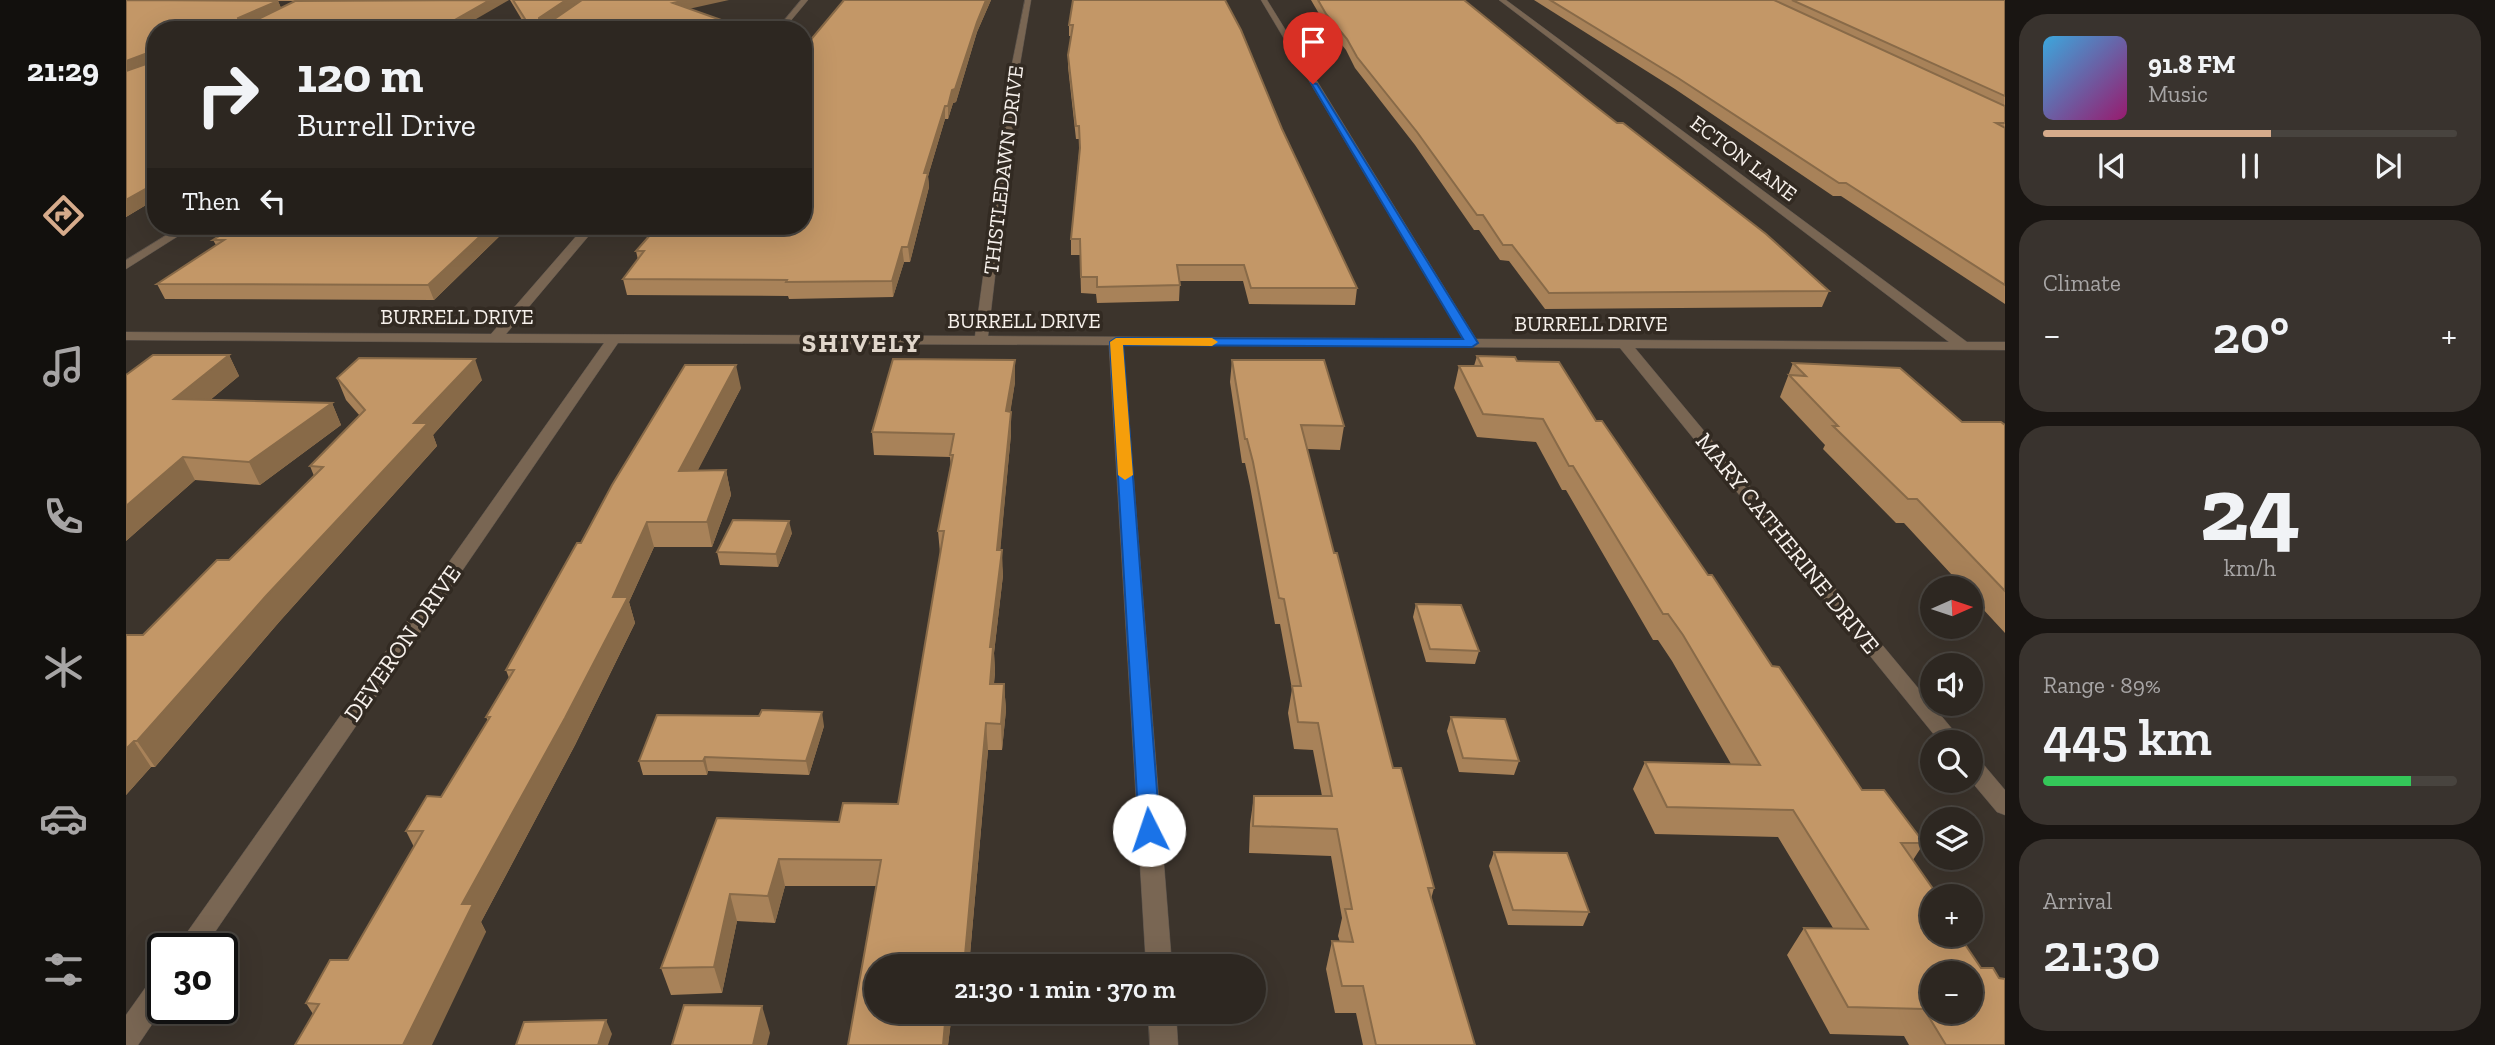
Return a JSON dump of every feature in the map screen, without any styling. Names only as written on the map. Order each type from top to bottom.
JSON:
[{"type":"street","points":[[787,21],[805,0]]},
{"type":"street","name":"THISTLEDAWN DRIVE","points":[[981,341],[1016,64],[1028,0]]},
{"type":"street","points":[[1264,0],[1472,343]]},
{"type":"street","name":"ECTON LANE","points":[[1502,0],[1964,346]]},
{"type":"street","points":[[126,265],[174,235]]},
{"type":"street","points":[[495,338],[583,235]]},
{"type":"street","name":"BURRELL DRIVE","points":[[126,336],[2005,346]]},
{"type":"street","name":"DEVERON DRIVE","points":[[199,933],[614,338]]},
{"type":"street","points":[[1116,342],[1158,954]]},
{"type":"street","name":"MARY CATHERINE DRIVE","points":[[1624,344],[1942,730]]},
{"type":"street","points":[[1983,780],[2005,806]]},
{"type":"street","points":[[126,1038],[147,1008]]},
{"type":"street","points":[[1163,1024],[1164,1045]]},
{"type":"building","points":[[126,0],[278,1],[238,18],[239,21],[147,21],[147,53],[126,61]]},
{"type":"building","points":[[490,0],[453,21],[254,21],[295,1]]},
{"type":"building","points":[[513,0],[566,0],[539,18],[539,21],[526,21]]},
{"type":"building","points":[[582,0],[686,0],[673,3],[721,20],[551,21]]},
{"type":"building","points":[[844,0],[986,0],[955,89],[952,90],[948,106],[945,106],[924,173],[928,173],[908,247],[902,247],[892,281],[623,279],[644,251],[636,251],[650,235],[812,235],[812,38]]},
{"type":"building","points":[[1073,0],[1225,0],[1357,288],[1251,288],[1244,265],[1177,265],[1180,285],[1097,287],[1097,277],[1081,277],[1080,239],[1071,239],[1080,148],[1068,55],[1073,25],[1069,25]]},
{"type":"building","points":[[1318,0],[1464,0],[1617,123],[1623,123],[1766,234],[1829,291],[1549,293],[1512,245],[1503,245],[1483,215],[1477,215],[1417,132],[1357,57]]},
{"type":"building","points":[[1550,0],[1774,0],[2005,106],[2005,123],[1996,123],[2005,128],[2005,285],[1846,183],[1839,183],[1678,78]]},
{"type":"building","points":[[1792,0],[2005,0],[2005,96]]},
{"type":"building","points":[[147,64],[147,188],[126,200],[126,71]]},
{"type":"building","points":[[221,235],[481,235],[428,285],[157,284],[224,240],[213,240]]},
{"type":"building","points":[[153,355],[229,355],[174,399],[332,403],[249,462],[183,457],[126,506],[126,375]]},
{"type":"building","points":[[1477,356],[1559,362],[1596,421],[1602,421],[1708,575],[1712,575],[1772,666],[1779,667],[1862,790],[1884,790],[1920,838],[1920,843],[1901,843],[1930,884],[1920,884],[1920,947],[1967,947],[1976,961],[1920,961],[1920,1009],[1848,1007],[1804,928],[1868,929],[1793,810],[1667,807],[1645,762],[1760,765],[1683,635],[1668,614],[1663,614],[1573,466],[1569,466],[1543,419],[1483,414],[1459,366],[1482,366]]},
{"type":"building","points":[[359,358],[475,359],[414,423],[428,423],[266,596],[137,741],[126,749],[126,635],[143,635],[217,560],[229,560],[323,467],[310,466],[365,410],[337,378]]},
{"type":"building","points":[[893,359],[1015,360],[1006,411],[1011,412],[997,550],[1002,550],[990,647],[993,647],[990,684],[1004,684],[1001,724],[986,723],[965,954],[864,954],[881,860],[779,859],[768,896],[730,894],[714,967],[661,968],[717,818],[839,822],[843,803],[898,804],[944,531],[938,531],[953,455],[950,455],[954,434],[872,432]]},
{"type":"building","points":[[1232,360],[1324,360],[1344,426],[1301,425],[1393,768],[1401,768],[1434,888],[1428,888],[1475,1045],[1376,1045],[1363,986],[1342,986],[1332,941],[1353,942],[1345,909],[1352,909],[1337,829],[1253,826],[1254,796],[1332,796],[1318,723],[1298,722],[1292,686],[1301,686],[1284,599],[1279,598],[1253,462],[1245,439]]},
{"type":"building","points":[[1793,363],[1900,368],[1962,422],[2001,422],[2005,425],[2005,591],[1917,499],[1908,499],[1833,426],[1838,426],[1789,375],[1806,376]]},
{"type":"building","points":[[685,365],[736,365],[679,471],[726,470],[707,522],[647,522],[613,597],[628,597],[565,718],[462,904],[473,904],[403,1045],[295,1045],[319,1004],[306,1003],[330,960],[348,960],[423,831],[406,831],[427,796],[441,797],[490,717],[486,717],[514,670],[506,670],[577,543],[581,543],[612,485]]},
{"type":"building","points":[[733,520],[789,521],[776,554],[717,552]]},
{"type":"building","points":[[1416,604],[1461,605],[1479,651],[1430,649]]},
{"type":"building","points":[[762,710],[822,712],[806,761],[705,757],[703,761],[639,761],[657,715],[759,716]]},
{"type":"building","points":[[1451,717],[1505,719],[1519,761],[1463,758]]},
{"type":"building","points":[[1494,852],[1567,853],[1589,912],[1513,910]]},
{"type":"building","points":[[864,955],[864,1024],[945,1024],[943,1045],[848,1045]]},
{"type":"building","points":[[1983,968],[1993,968],[1999,978],[2005,979],[2005,1045],[1946,1045],[1933,1024],[1983,1024]]},
{"type":"building","points":[[684,1005],[762,1006],[753,1045],[672,1045]]},
{"type":"building","points":[[606,1020],[598,1045],[516,1045],[524,1022]]},
{"type":"slow traffic","points":[[1125,475],[1116,342],[1212,342]]},
{"type":"district","name":"SHIVELY","points":[[862,343]]},
{"type":"route","points":[[1149,830],[1116,342],[1472,343],[1313,84]]}]
